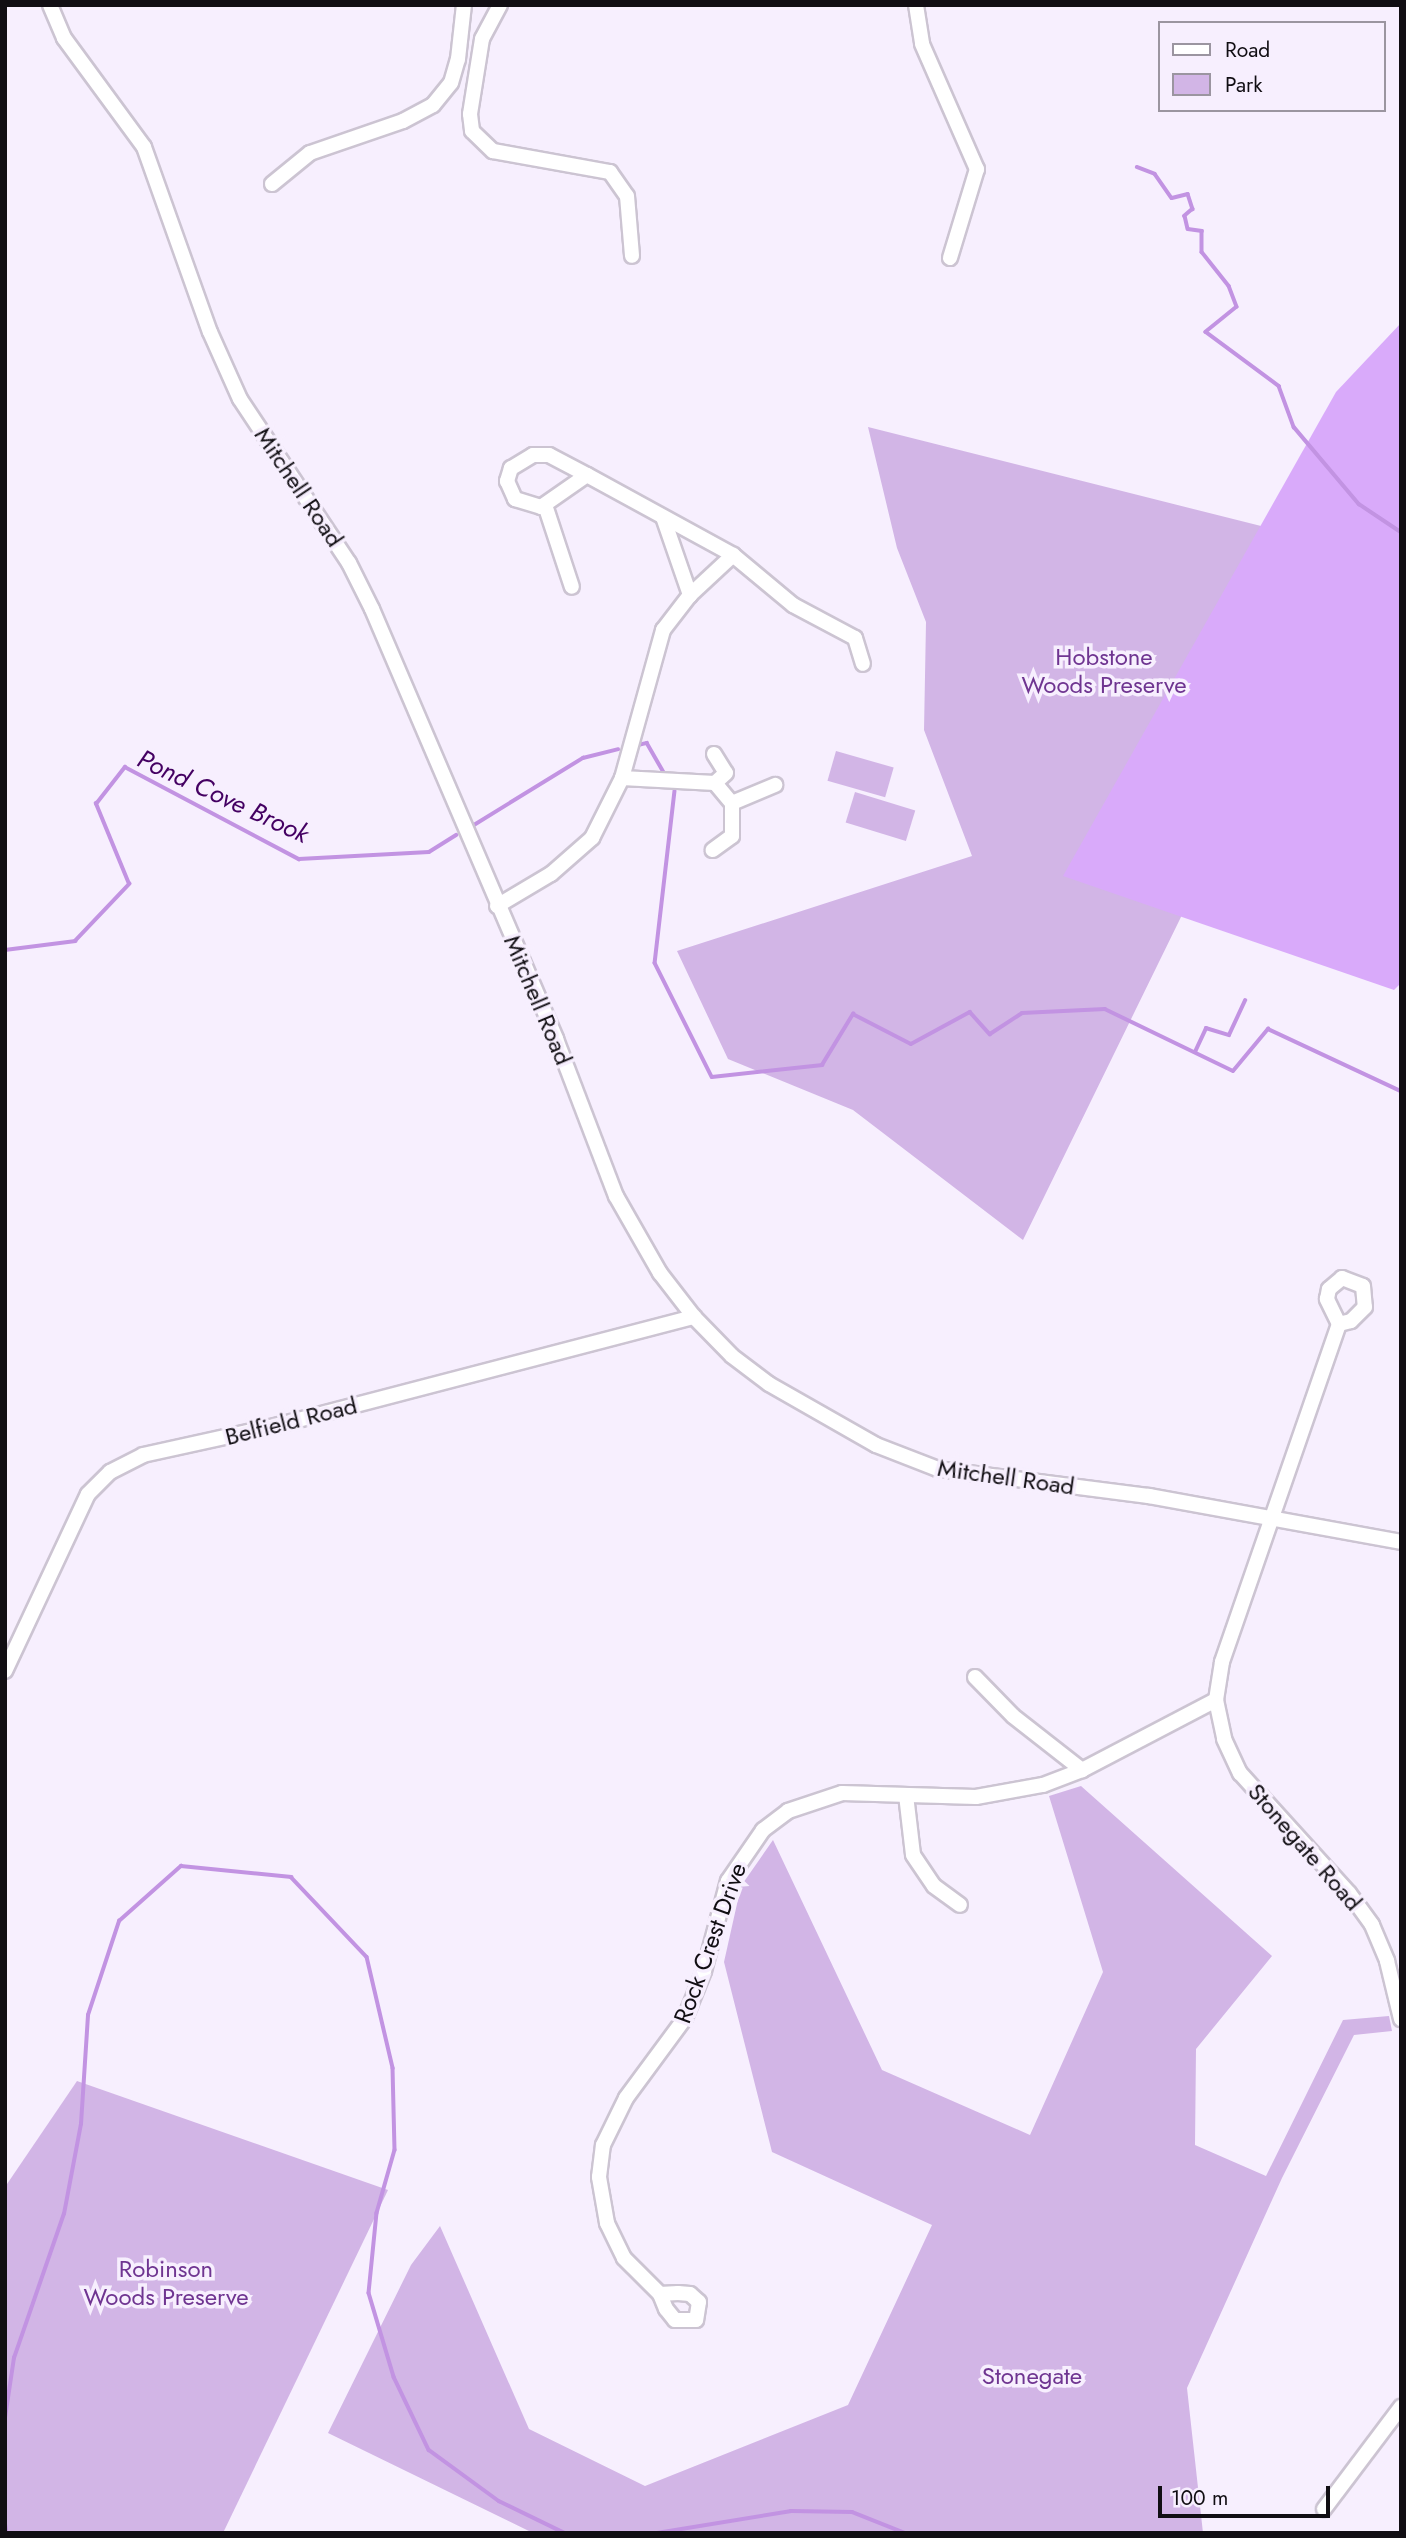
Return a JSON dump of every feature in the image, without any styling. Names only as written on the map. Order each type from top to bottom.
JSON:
[{"type":"street","name":"Mitchell Road","points":[[50,5],[64,38],[144,147],[229,377],[349,563],[556,1039],[616,1196],[660,1273],[694,1317],[732,1356],[769,1384],[913,1461],[988,1478],[1137,1494],[1272,1516],[1401,1542]]},
{"type":"street","points":[[272,184],[310,153],[403,121],[433,105],[451,83],[458,59],[464,5]]},
{"type":"street","points":[[500,5],[482,39],[470,114],[472,131],[493,151],[610,172],[626,196],[632,256]]},
{"type":"street","points":[[916,5],[922,44],[977,169],[950,258]]},
{"type":"street","points":[[587,475],[545,505],[526,505],[512,494],[507,481],[518,462],[543,454],[587,475],[733,555],[793,605],[855,638],[863,664]]},
{"type":"street","points":[[545,505],[572,587]]},
{"type":"street","points":[[663,517],[690,594]]},
{"type":"street","points":[[497,906],[551,874],[592,838],[622,778],[663,629],[690,594],[733,555]]},
{"type":"street","points":[[622,778],[715,783],[726,773],[714,754]]},
{"type":"street","points":[[713,850],[732,836],[732,803],[715,783]]},
{"type":"street","points":[[732,803],[775,785]]},
{"type":"street","name":"Belfield Road","points":[[5,1671],[88,1494],[110,1472],[143,1455],[279,1425],[694,1317]]},
{"type":"street","name":"Stonegate Road","points":[[1339,1324],[1222,1662],[1216,1700],[1224,1739],[1240,1773],[1349,1893],[1372,1926],[1387,1961],[1401,2019]]},
{"type":"street","points":[[975,1677],[1013,1716],[1082,1770]]},
{"type":"street","name":"Rock Crest Drive","points":[[660,2294],[624,2258],[607,2223],[598,2177],[603,2145],[626,2098],[685,2018],[737,1862],[763,1830],[788,1811],[819,1798],[855,1793],[953,1798],[1010,1793],[1082,1770],[1216,1700]]},
{"type":"street","points":[[906,1795],[907,1833],[913,1855],[934,1886],[960,1905]]},
{"type":"street","points":[[1324,2509],[1401,2407]]},
{"type":"green space","name":"Hobstone Woods Preserve","points":[[868,427],[1360,551],[1023,1240],[853,1110],[728,1059],[677,951],[972,856],[924,730],[926,622],[897,548]]},
{"type":"green space","points":[[836,751],[894,768],[885,797],[827,781]]},
{"type":"green space","points":[[855,792],[915,810],[906,841],[846,823]]},
{"type":"green space","name":"Stonegate","points":[[1081,1786],[1272,1956],[1196,2049],[1195,2145],[1266,2176],[1343,2020],[1389,2016],[1392,2031],[1354,2035],[1282,2178],[1187,2388],[1203,2533],[533,2533],[328,2433],[411,2265],[440,2226],[529,2429],[645,2486],[848,2405],[932,2225],[772,2152],[724,1962],[741,1886],[773,1840],[882,2070],[1030,2135],[1103,1972],[1049,1796]]},
{"type":"green space","name":"Robinson Woods Preserve","points":[[77,2081],[388,2190],[223,2533],[5,2533],[5,2187]]},
{"type":"shaded area","points":[[1401,323],[1401,983],[1394,990],[1063,876],[1336,392]]},
{"type":"waterway","name":"Pond Cove Brook","points":[[1137,167],[1155,174],[1172,198],[1188,194],[1193,209],[1185,216],[1188,229],[1202,231],[1202,252],[1229,286],[1237,307],[1206,332],[1279,386],[1294,427],[1359,504],[1401,532]]},
{"type":"waterway","name":"Pond Cove Brook","points":[[638,745],[647,743],[664,773]]},
{"type":"waterway","name":"Pond Cove Brook","points":[[474,825],[583,758],[618,749]]},
{"type":"waterway","name":"Pond Cove Brook","points":[[5,950],[75,941],[129,884],[96,804],[125,767],[299,859],[429,852],[456,835]]},
{"type":"waterway","name":"Pond Cove Brook","points":[[675,791],[655,963],[712,1077],[822,1065],[853,1014],[911,1044],[970,1012],[990,1034],[1022,1013],[1105,1009],[1233,1071],[1268,1029],[1401,1091]]},
{"type":"waterway","points":[[1195,1052],[1206,1028],[1229,1035],[1245,1000]]},
{"type":"waterway","points":[[5,2418],[14,2358],[64,2214],[81,2124],[88,2015],[119,1921],[181,1866],[291,1877],[367,1957],[393,2068],[395,2150],[377,2213],[369,2293],[394,2377],[429,2450],[499,2501],[565,2533]]},
{"type":"waterway","points":[[657,2533],[791,2511],[852,2512],[905,2533]]},
{"type":"waterway","points":[[5,2521],[7,2533]]}]
